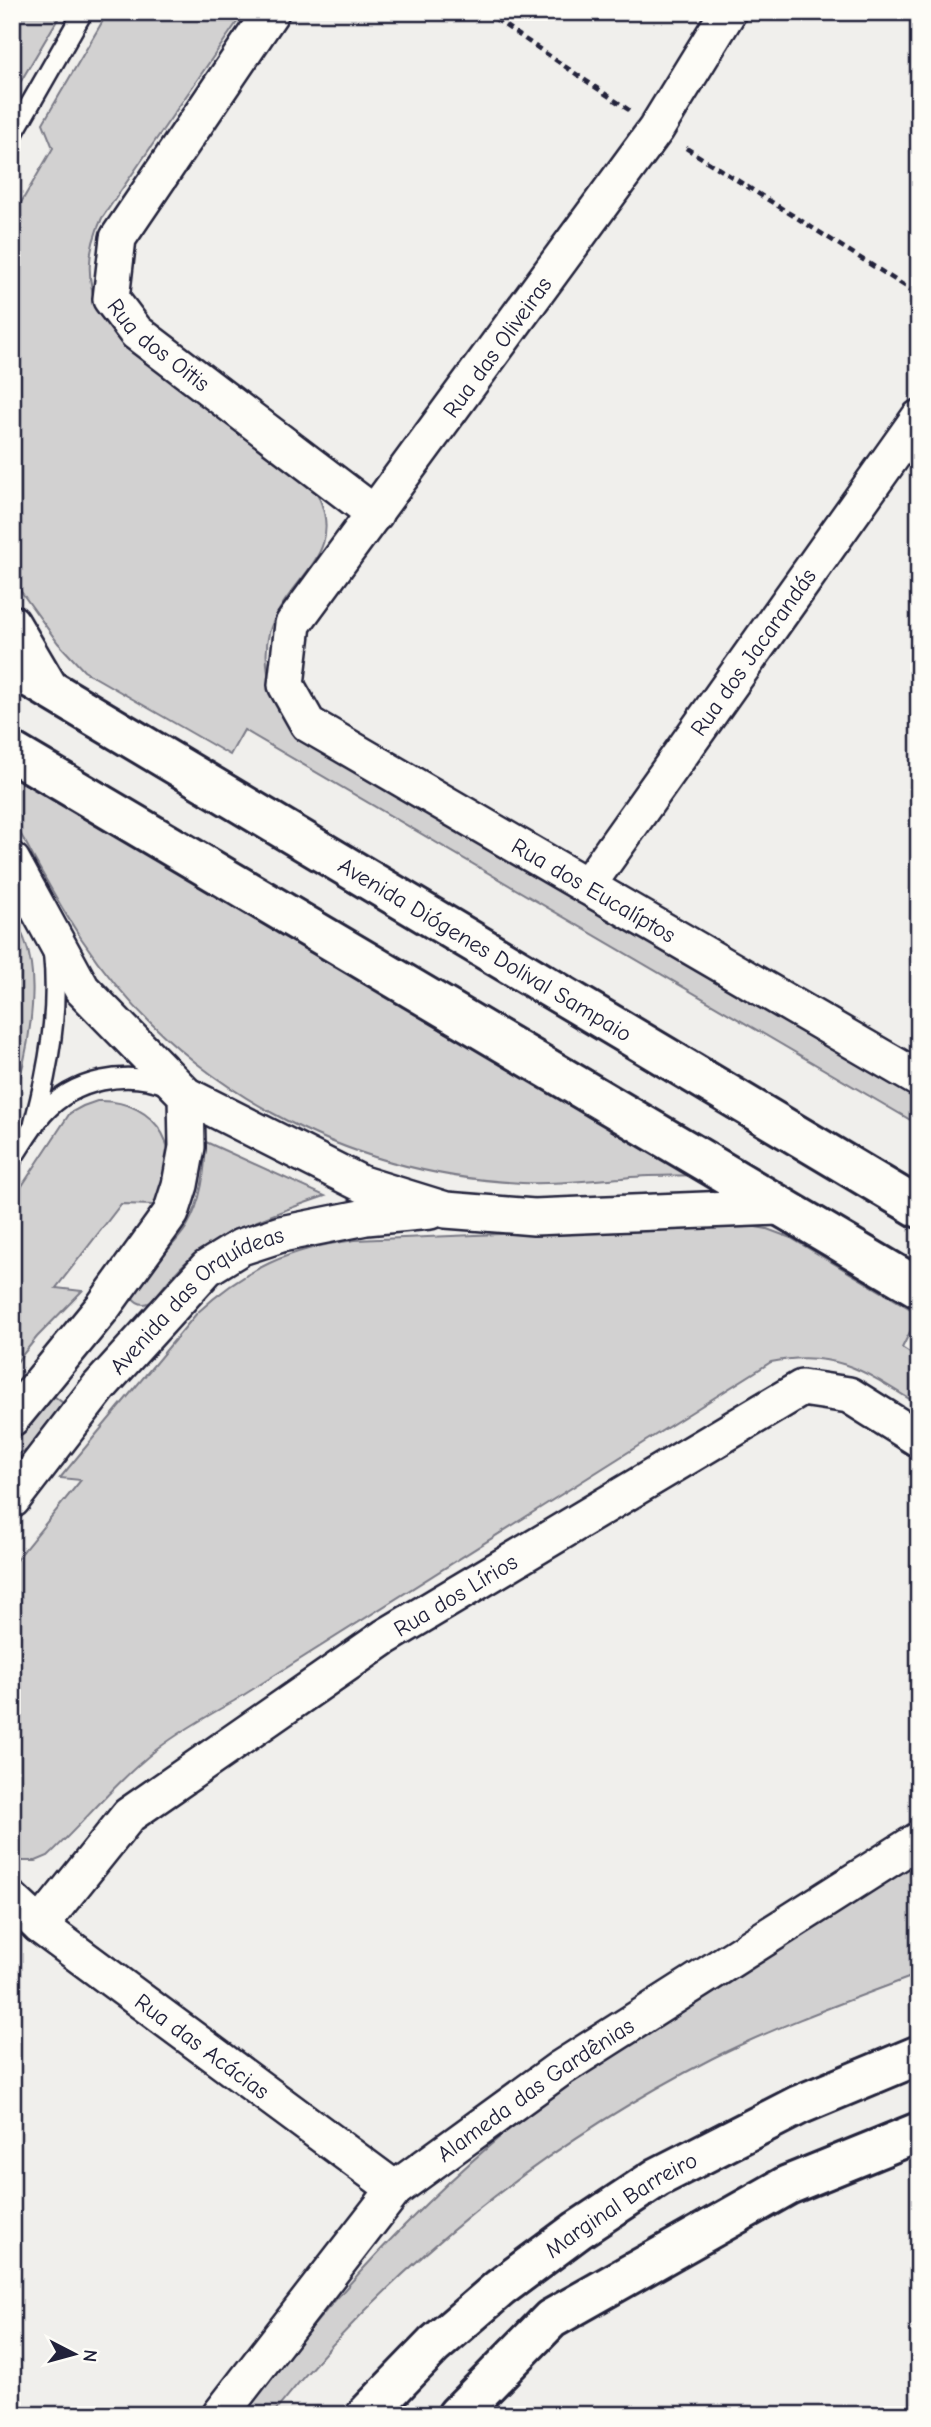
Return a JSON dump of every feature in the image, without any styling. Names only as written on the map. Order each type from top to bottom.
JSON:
[{"type":"street","name":"Rua dos Oitis","points":[[271,12],[118,239],[111,299],[136,332],[375,514]]},
{"type":"street","name":"Rua das Oliveiras","points":[[286,685],[293,624],[656,129],[728,12]]},
{"type":"street","name":"Rua dos Jacarandás","points":[[587,886],[919,418]]},
{"type":"street","name":"Avenida Diógenes Dolival Sampaio","points":[[12,623],[52,691]]},
{"type":"street","name":"Avenida Diógenes Dolival Sampaio","points":[[12,667],[919,1208]]},
{"type":"street","name":"Rua dos Eucalíptos","points":[[286,685],[308,724],[587,886],[915,1070]]},
{"type":"street","points":[[12,752],[919,1288]]},
{"type":"street","points":[[12,862],[82,989],[186,1095],[362,1184],[446,1210],[534,1217],[778,1207]]},
{"type":"street","points":[[12,1418],[103,1307],[171,1213],[180,1185],[187,1147],[186,1095]]},
{"type":"street","name":"Avenida das Orquídeas","points":[[15,1491],[99,1387],[207,1268],[241,1247],[281,1234],[366,1217],[446,1210]]},
{"type":"street","points":[[103,1307],[144,1338]]},
{"type":"street","name":"Rua dos Lírios","points":[[40,1926],[129,1815],[385,1637],[802,1388],[849,1395],[919,1439]]},
{"type":"street","name":"Alameda das Gardênias","points":[[220,2415],[395,2189],[561,2068],[919,1840]]},
{"type":"street","name":"Rua das Acácias","points":[[12,1900],[40,1926],[395,2189]]},
{"type":"street","name":"Marginal Barreiro","points":[[366,2415],[433,2345],[500,2288],[578,2231],[658,2178],[799,2105],[919,2055]]},
{"type":"street","points":[[457,2415],[551,2319],[788,2185],[919,2132]]},
{"type":"lane","points":[[12,136],[83,12]]},
{"type":"lane","points":[[32,1129],[44,1087],[53,1030],[55,969],[51,932]]},
{"type":"lane","points":[[12,1159],[45,1112],[61,1098],[80,1088],[122,1077],[145,1079],[186,1095]]},
{"type":"path","points":[[485,12],[656,129],[919,295]]},
{"type":"shaded area","points":[[12,12],[62,12],[12,96]]},
{"type":"shaded area","points":[[108,12],[244,12],[102,218],[93,243],[90,279],[100,316],[315,489],[324,512],[325,532],[321,549],[277,613],[269,633],[267,663],[272,692],[919,1094],[919,1125],[244,730],[230,755],[84,671],[58,643],[12,579],[12,218],[53,148],[43,123]]},
{"type":"shaded area","points":[[12,776],[696,1175],[535,1183],[457,1176],[393,1162],[331,1141],[272,1113],[217,1078],[166,1038],[121,991],[74,927],[16,826],[11,808]]},
{"type":"shaded area","points":[[12,917],[24,938],[30,959],[32,1000],[23,1066],[12,1103]]},
{"type":"shaded area","points":[[97,1101],[119,1103],[137,1109],[152,1120],[162,1134],[168,1150],[169,1167],[164,1186],[154,1205],[121,1204],[56,1288],[82,1291],[37,1337],[12,1368],[12,1201],[70,1113]]},
{"type":"shaded area","points":[[206,1142],[325,1196],[222,1238],[186,1262],[151,1302],[138,1303],[132,1297],[133,1287],[176,1241],[192,1216],[202,1185]]},
{"type":"shaded area","points":[[739,1224],[767,1229],[791,1238],[919,1314],[902,1348],[919,1359],[919,1405],[850,1366],[814,1358],[771,1362],[175,1736],[128,1775],[48,1856],[36,1861],[12,1861],[12,1565],[81,1480],[60,1478],[197,1313],[233,1284],[270,1263],[310,1249],[355,1240]]},
{"type":"shaded area","points":[[50,1393],[63,1403],[28,1450],[19,1453],[12,1448],[12,1440]]},
{"type":"shaded area","points":[[919,1859],[919,1974],[815,2013],[738,2046],[650,2092],[589,2129],[530,2170],[419,2259],[318,2360],[272,2415],[243,2415],[314,2325],[391,2239],[517,2122],[591,2067]]}]
